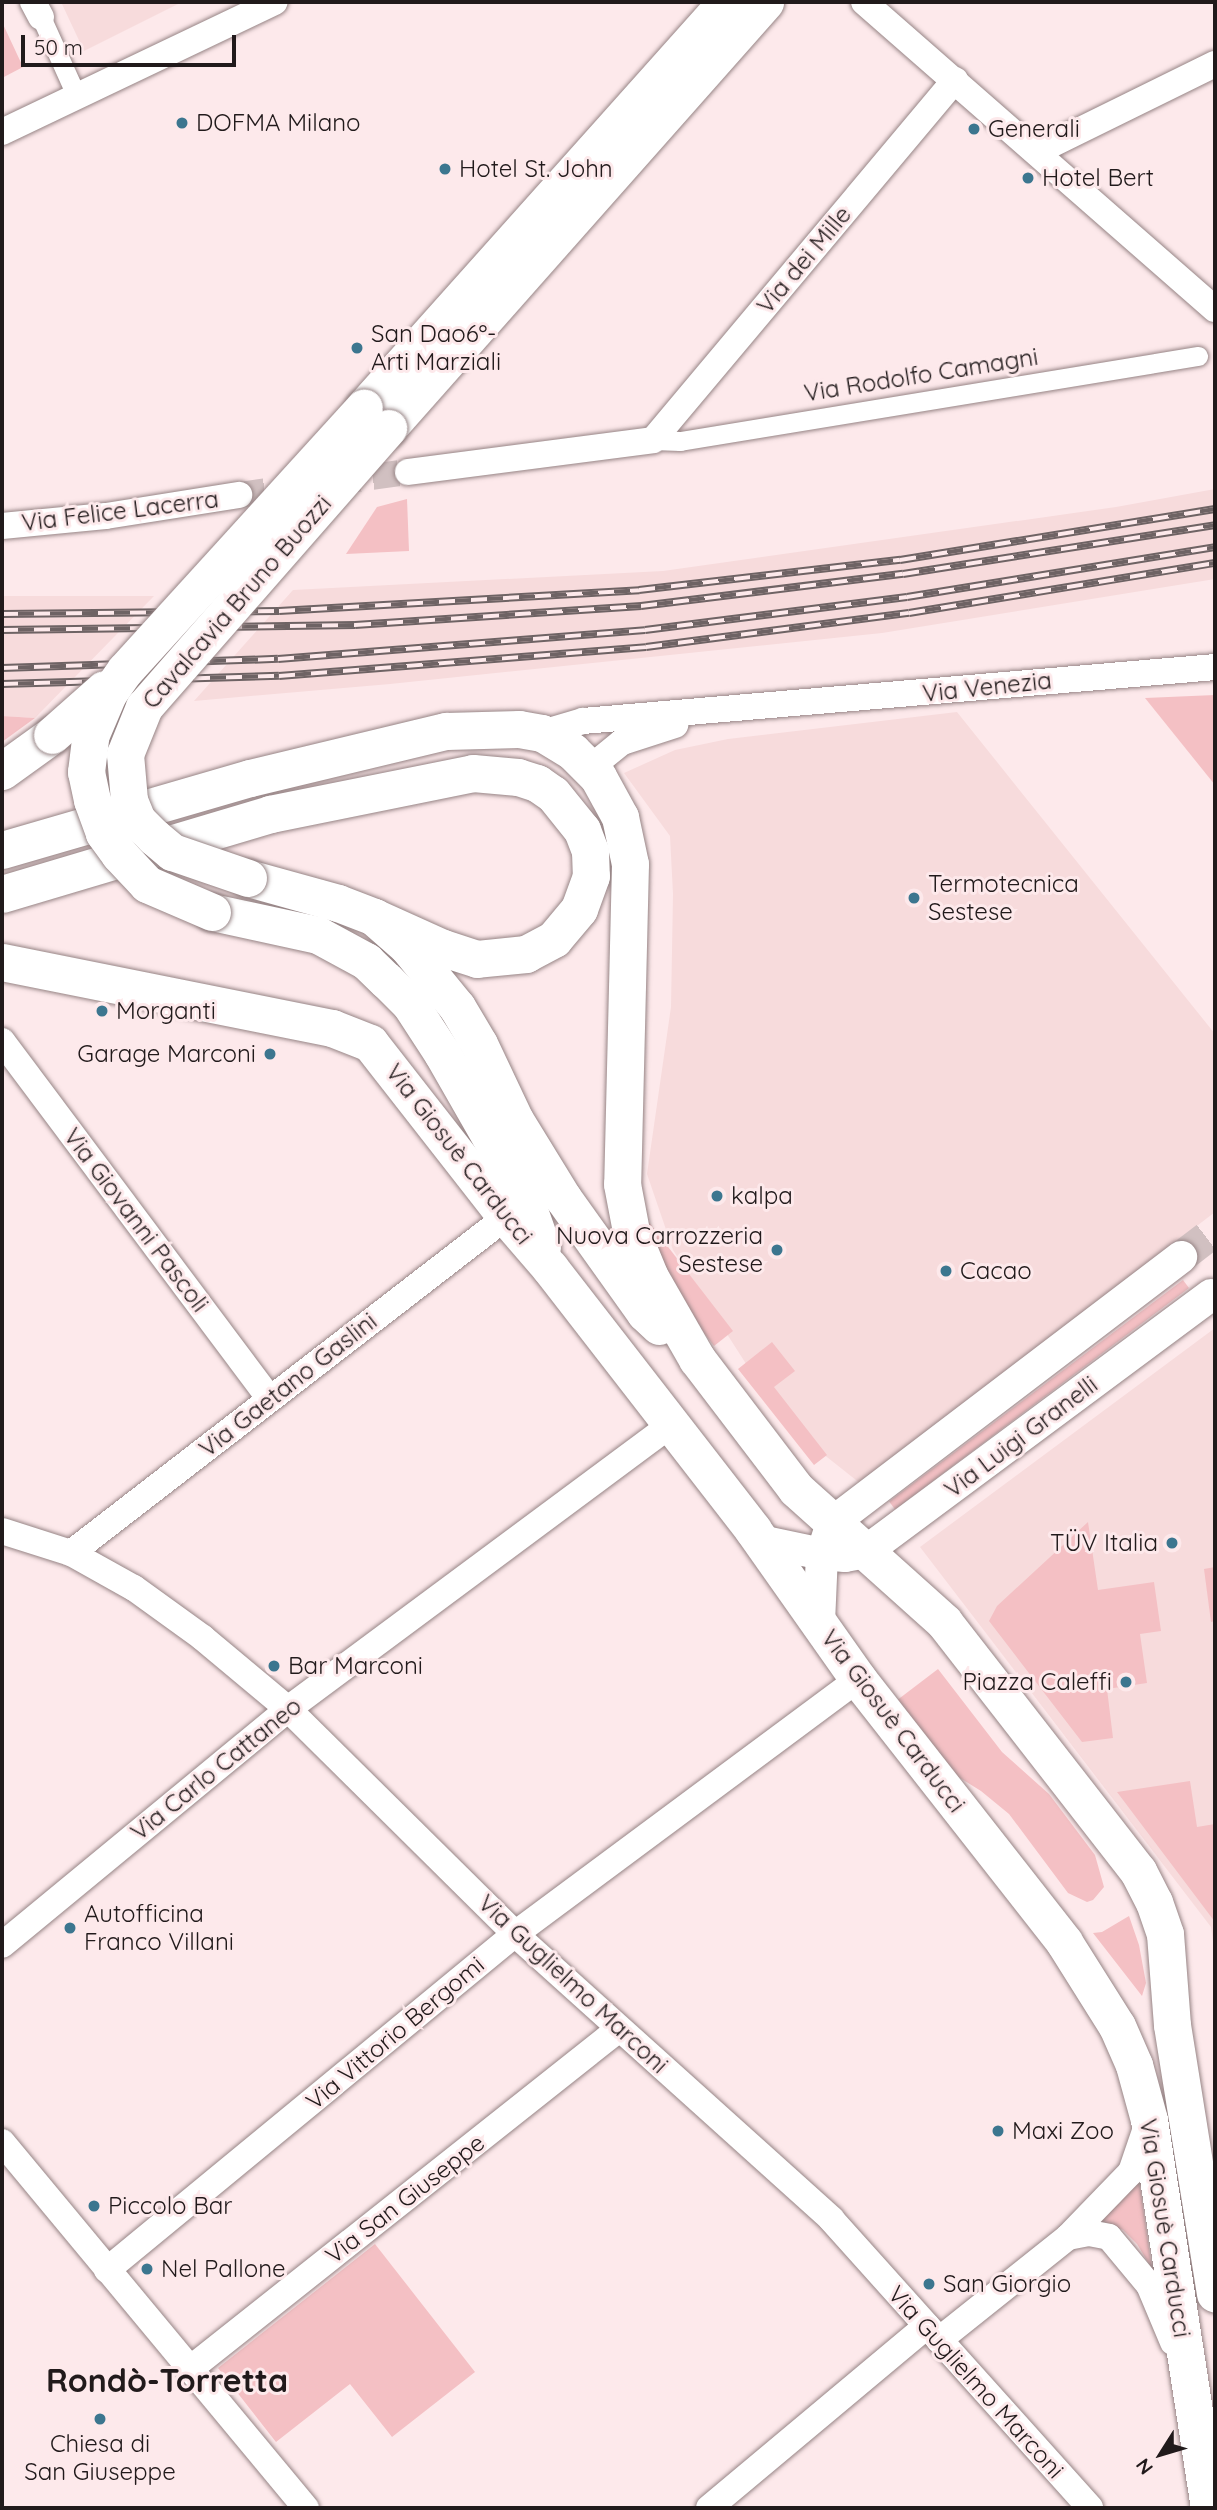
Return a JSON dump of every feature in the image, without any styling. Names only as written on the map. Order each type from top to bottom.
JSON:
[{"type":"main road","points":[[376,417],[726,2]]},
{"type":"main road","points":[[376,417],[765,2]]},
{"type":"main road","name":"Cavalcavia Bruno Buozzi","points":[[376,417],[125,670],[108,694],[90,734],[86,772],[92,800],[104,833],[135,875],[159,890],[212,912],[318,935],[340,945],[366,961],[410,1004],[442,1053],[524,1196],[550,1268]]},
{"type":"main road","name":"Cavalcavia Bruno Buozzi","points":[[376,417],[144,707],[125,754],[128,800],[138,820],[172,852],[248,878],[338,903],[374,917],[407,946],[457,1007],[479,1044],[515,1120],[563,1198],[645,1313],[697,1359]]},
{"type":"main road","points":[[2,771],[52,736],[125,670]]},
{"type":"main road","points":[[2,850],[250,778],[446,731],[519,729],[542,733],[572,751],[590,768],[604,787],[620,817],[630,864],[622,1184],[631,1231],[650,1276],[697,1359]]},
{"type":"main road","points":[[2,894],[259,817],[473,773],[518,777],[537,783],[570,812],[590,851],[591,876],[579,909],[555,939],[526,954],[477,959],[443,948],[374,917]]},
{"type":"main road","name":"Via Giosuè Carducci","points":[[2,962],[356,1035],[379,1052],[506,1217],[550,1268],[760,1541],[858,1679],[1064,1942],[1105,2004],[1129,2052],[1149,2120],[1209,2508]]},
{"type":"main road","name":"Via Giosuè Carducci","points":[[697,1359],[796,1489],[827,1539],[865,1552],[944,1622],[1138,1871],[1154,1902],[1165,1934],[1172,2025],[1215,2294]]},
{"type":"street","points":[[2,132],[275,2]]},
{"type":"street","points":[[864,2],[1038,150],[1215,309]]},
{"type":"street","points":[[37,10],[76,97]]},
{"type":"street","points":[[1038,150],[1215,64]]},
{"type":"street","name":"Via dei Mille","points":[[653,440],[955,80]]},
{"type":"street","name":"Via Rodolfo Camagni","points":[[653,440],[680,441],[1198,356]]},
{"type":"street","points":[[408,472],[653,440]]},
{"type":"street","name":"Via Felice Lacerra","points":[[2,526],[94,518],[239,495]]},
{"type":"street","name":"Via Venezia","points":[[542,733],[583,721],[1215,667]]},
{"type":"street","name":"Via Venezia","points":[[590,768],[622,742],[653,731],[759,708]]},
{"type":"street","name":"Via Giovanni Pascoli","points":[[2,1041],[270,1399]]},
{"type":"street","name":"Via Gaetano Gaslini","points":[[71,1553],[506,1217]]},
{"type":"street","name":"Via Luigi Granelli","points":[[827,1539],[1181,1257]]},
{"type":"street","name":"Via Luigi Granelli","points":[[865,1552],[1211,1295]]},
{"type":"street","name":"Via Carlo Cattaneo","points":[[2,1945],[288,1709],[671,1425]]},
{"type":"street","name":"Via Guglielmo Marconi","points":[[2,1531],[71,1553],[144,1595],[203,1638],[288,1709],[515,1934],[831,2219],[1090,2508]]},
{"type":"street","points":[[760,1541],[827,1539],[819,1623]]},
{"type":"street","name":"Via Vittorio Bergomi","points":[[107,2270],[515,1934],[858,1679]]},
{"type":"street","name":"Via San Giuseppe","points":[[190,2369],[619,2029]]},
{"type":"street","points":[[709,2508],[933,2333],[1068,2237],[1130,2172],[1149,2120]]},
{"type":"street","points":[[2,2142],[306,2508]]},
{"type":"street","points":[[1068,2237],[1089,2233],[1110,2237],[1149,2285],[1189,2380]]},
{"type":"shaded area","points":[[61,2],[182,2],[84,51]]},
{"type":"shaded area","points":[[2,22],[23,67],[2,78]]},
{"type":"shaded area","points":[[1215,489],[1215,579],[882,633],[390,684],[194,701],[293,590],[663,571],[1116,507]]},
{"type":"shaded area","points":[[407,499],[409,551],[346,554],[377,507]]},
{"type":"shaded area","points":[[2,596],[154,596],[35,718],[2,716]]},
{"type":"shaded area","points":[[1215,695],[1215,785],[1145,698]]},
{"type":"shaded area","points":[[957,712],[1215,1034],[1215,1212],[861,1484],[784,1423],[673,1250],[647,1174],[671,1007],[673,894],[670,836],[624,773],[675,750],[728,739]]},
{"type":"shaded area","points":[[2,716],[35,718],[2,742]]},
{"type":"shaded area","points":[[645,1217],[733,1331],[714,1346],[675,1295]]},
{"type":"shaded area","points":[[1183,1280],[1189,1288],[895,1509],[889,1501]]},
{"type":"shaded area","points":[[1215,1328],[1215,1956],[1211,1927],[920,1547]]},
{"type":"shaded area","points":[[772,1342],[795,1371],[774,1387],[827,1455],[814,1465],[738,1369]]},
{"type":"shaded area","points":[[1088,1522],[1098,1590],[1154,1582],[1161,1631],[1140,1634],[1147,1683],[1107,1689],[1113,1738],[1082,1742],[989,1621],[997,1606]]},
{"type":"shaded area","points":[[1215,1567],[1215,1621],[1211,1622],[1204,1569]]},
{"type":"shaded area","points":[[938,1669],[1002,1752],[1049,1794],[1095,1855],[1104,1887],[1093,1900],[1087,1902],[1068,1893],[1009,1814],[981,1791],[952,1773],[896,1701]]},
{"type":"shaded area","points":[[1190,1781],[1197,1827],[1215,1824],[1215,1922],[1117,1792]]},
{"type":"shaded area","points":[[1129,1916],[1139,1945],[1146,1983],[1142,1996],[1093,1933],[1102,1932]]},
{"type":"shaded area","points":[[1138,2182],[1152,2269],[1137,2244],[1123,2230],[1095,2218],[1121,2201]]},
{"type":"shaded area","points":[[375,2244],[475,2372],[392,2437],[350,2384],[276,2442],[218,2368]]},
{"type":"tunnel","points":[[334,482],[408,472]]},
{"type":"tunnel","points":[[239,495],[296,487]]},
{"type":"tunnel","points":[[1181,1257],[1215,1231]]},
{"type":"railway","points":[[2,614],[279,611],[639,590],[900,560],[1215,509]]},
{"type":"railway","points":[[2,630],[355,625],[641,606],[903,574],[1215,525]]},
{"type":"railway","points":[[2,668],[278,659],[645,630],[907,597],[1215,547]]},
{"type":"railway","points":[[2,684],[279,676],[646,647],[909,613],[1215,563]]},
{"type":"place","name":"DOFMA Milano","points":[[182,123]]},
{"type":"place","name":"Generali","points":[[974,129]]},
{"type":"place","name":"Hotel St. John","points":[[445,169]]},
{"type":"place","name":"Hotel Bert","points":[[1028,178]]},
{"type":"place","name":"San Dao6º- Arti Marziali","points":[[357,348]]},
{"type":"place","name":"Termotecnica Sestese","points":[[914,898]]},
{"type":"place","name":"Morganti","points":[[102,1011]]},
{"type":"place","name":"Garage Marconi","points":[[270,1054]]},
{"type":"place","name":"kalpa","points":[[717,1196]]},
{"type":"place","name":"Nuova Carrozzeria Sestese","points":[[777,1250]]},
{"type":"place","name":"Cacao","points":[[946,1271]]},
{"type":"place","name":"TÜV Italia","points":[[1172,1543]]},
{"type":"place","name":"Bar Marconi","points":[[274,1666]]},
{"type":"place","name":"Piazza Caleffi","points":[[1126,1682]]},
{"type":"place","name":"Autofficina Franco Villani","points":[[70,1928]]},
{"type":"place","name":"Maxi Zoo","points":[[998,2131]]},
{"type":"place","name":"Piccolo Bar","points":[[94,2206]]},
{"type":"place","name":"Nel Pallone","points":[[147,2269]]},
{"type":"place","name":"San Giorgio","points":[[929,2284]]},
{"type":"place","name":"Chiesa di San Giuseppe","points":[[100,2419]]},
{"type":"district","name":"Rondò-Torretta","points":[[167,2380]]}]
